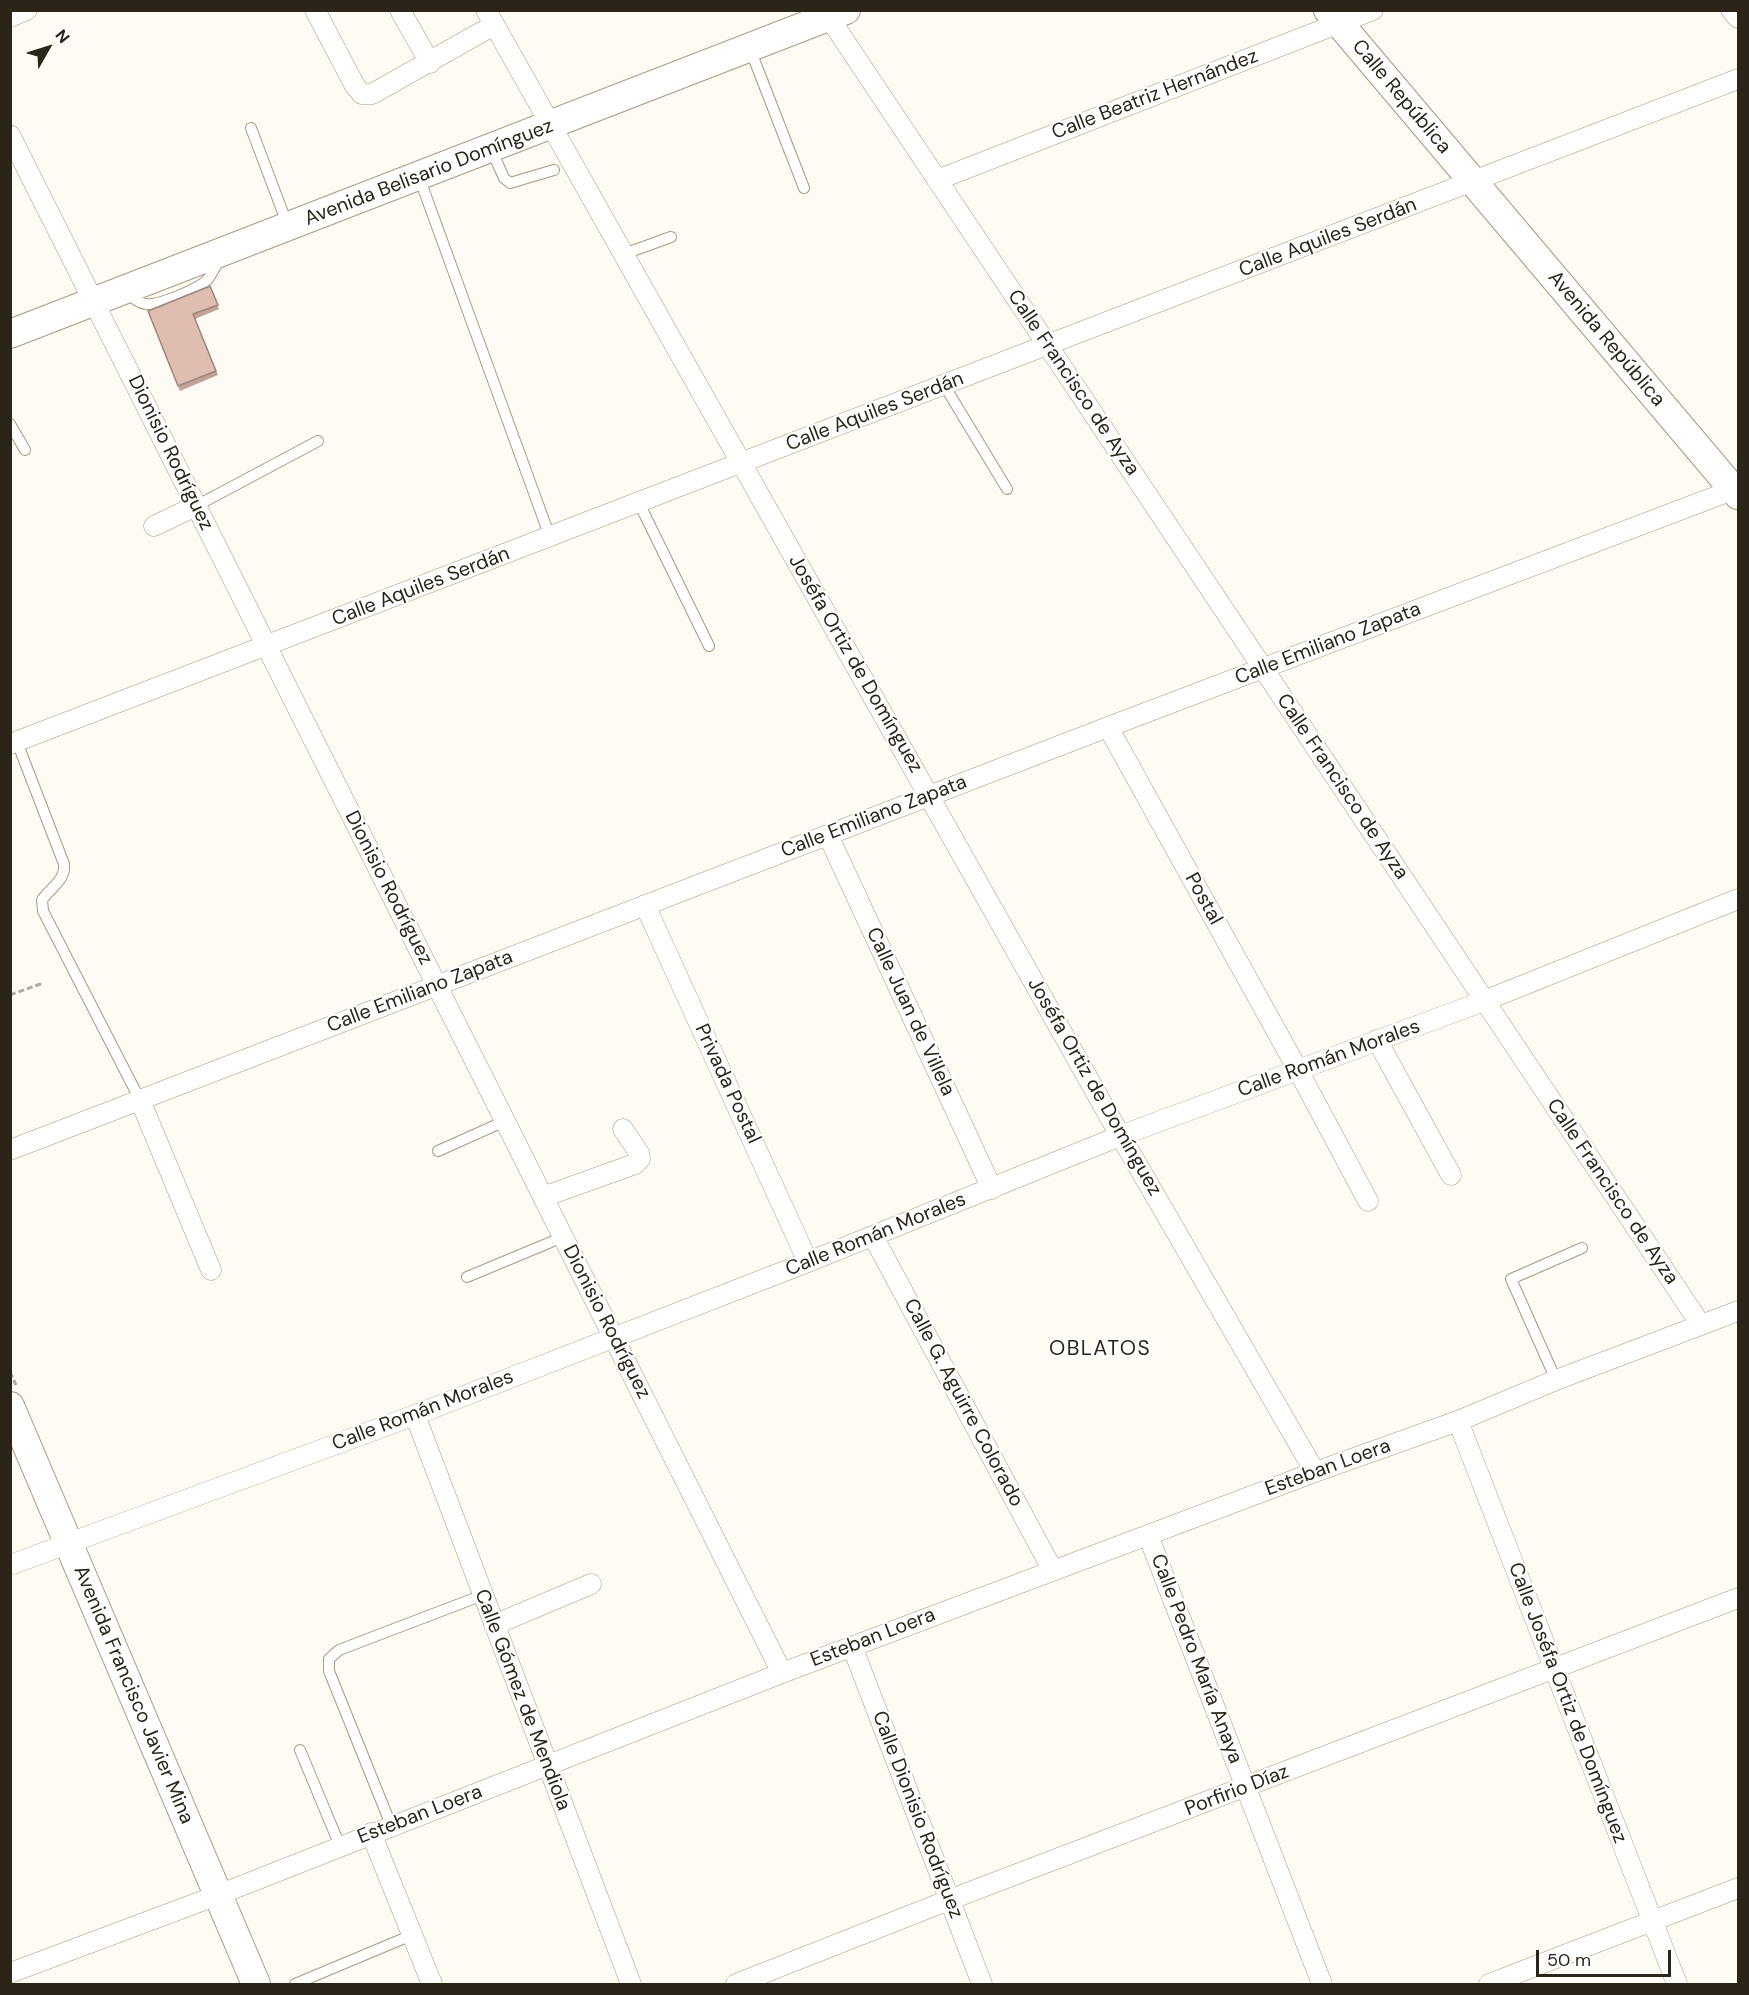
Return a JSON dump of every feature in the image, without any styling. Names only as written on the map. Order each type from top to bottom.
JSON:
[{"type":"main road","name":"Avenida Belisario Domínguez","points":[[10,334],[750,49],[833,13]]},
{"type":"main road","name":"Calle República","points":[[1333,17],[1474,183]]},
{"type":"main road","name":"Avenida República","points":[[1474,183],[1737,491]]},
{"type":"main road","name":"Avenida Francisco Javier Mina","points":[[10,1406],[256,1984]]},
{"type":"street","points":[[10,18],[27,10]]},
{"type":"street","points":[[315,10],[355,86],[362,94],[372,94],[430,63],[490,18]]},
{"type":"street","points":[[400,10],[430,63]]},
{"type":"street","name":"Calle Beatriz Hernández","points":[[937,180],[1333,17],[1373,10]]},
{"type":"street","points":[[1731,10],[1738,18]]},
{"type":"street","name":"Calle Francisco de Ayza","points":[[833,13],[937,180],[1701,1325]]},
{"type":"street","name":"Joséfa Ortiz de Domínguez","points":[[490,18],[1120,1136],[1316,1472]]},
{"type":"street","name":"Calle Aquiles Serdán","points":[[14,743],[1738,80]]},
{"type":"street","name":"Dionisio Rodríguez","points":[[10,135],[782,1672]]},
{"type":"street","name":"Calle Emiliano Zapata","points":[[10,1150],[1108,727],[1737,491]]},
{"type":"street","points":[[154,526],[196,506]]},
{"type":"street","name":"Postal","points":[[1108,727],[1368,1201]]},
{"type":"street","name":"Calle Juan de Villela","points":[[828,835],[992,1189]]},
{"type":"street","name":"Calle Román Morales","points":[[10,1565],[415,1414],[808,1262],[1120,1136],[1484,1001],[1738,899]]},
{"type":"street","name":"Privada Postal","points":[[645,905],[808,1262]]},
{"type":"street","points":[[1377,1040],[1451,1175]]},
{"type":"street","points":[[140,1100],[211,1269]]},
{"type":"street","points":[[543,1197],[635,1164],[640,1159],[639,1153],[623,1129]]},
{"type":"street","name":"Calle G. Aguirre Colorado","points":[[873,1236],[1053,1571]]},
{"type":"street","name":"Esteban Loera","points":[[10,1973],[547,1767],[782,1672],[1458,1421],[1556,1380],[1738,1311]]},
{"type":"street","name":"Calle Gómez de Mendiola","points":[[415,1414],[631,1984]]},
{"type":"street","name":"Calle Joséfa Ortiz de Domínguez","points":[[1458,1421],[1677,1984]]},
{"type":"street","name":"Calle Pedro María Anaya","points":[[1148,1535],[1322,1984]]},
{"type":"street","points":[[494,1625],[591,1584]]},
{"type":"street","name":"Porfirio Díaz","points":[[736,1984],[949,1900],[1738,1598]]},
{"type":"street","name":"Calle Dionisio Rodríguez","points":[[852,1646],[982,1984]]},
{"type":"street","points":[[371,1833],[432,1984]]},
{"type":"street","points":[[1490,1984],[1738,1888]]},
{"type":"lane","points":[[750,49],[804,188]]},
{"type":"lane","points":[[251,128],[288,227]]},
{"type":"lane","points":[[490,149],[504,178],[510,183],[554,170]]},
{"type":"lane","points":[[419,176],[550,537]]},
{"type":"lane","points":[[624,254],[671,237]]},
{"type":"lane","points":[[944,385],[1007,489]]},
{"type":"lane","points":[[10,424],[25,450]]},
{"type":"lane","points":[[196,506],[318,441]]},
{"type":"lane","points":[[639,503],[709,646]]},
{"type":"lane","points":[[14,743],[64,864],[64,874],[42,900],[43,911],[140,1100]]},
{"type":"lane","points":[[438,1151],[505,1121]]},
{"type":"lane","points":[[467,1277],[563,1237]]},
{"type":"lane","points":[[1556,1380],[1511,1279],[1582,1248]]},
{"type":"lane","points":[[391,1825],[329,1671],[329,1659],[339,1650],[483,1595]]},
{"type":"lane","points":[[300,1750],[340,1846]]},
{"type":"lane","points":[[295,1984],[412,1935]]},
{"type":"path","points":[[10,995],[43,984]]},
{"type":"building","points":[[210,286],[218,305],[193,314],[216,371],[178,386],[148,311]]},
{"type":"district","name":"OBLATOS","points":[[1100,1349]]}]
